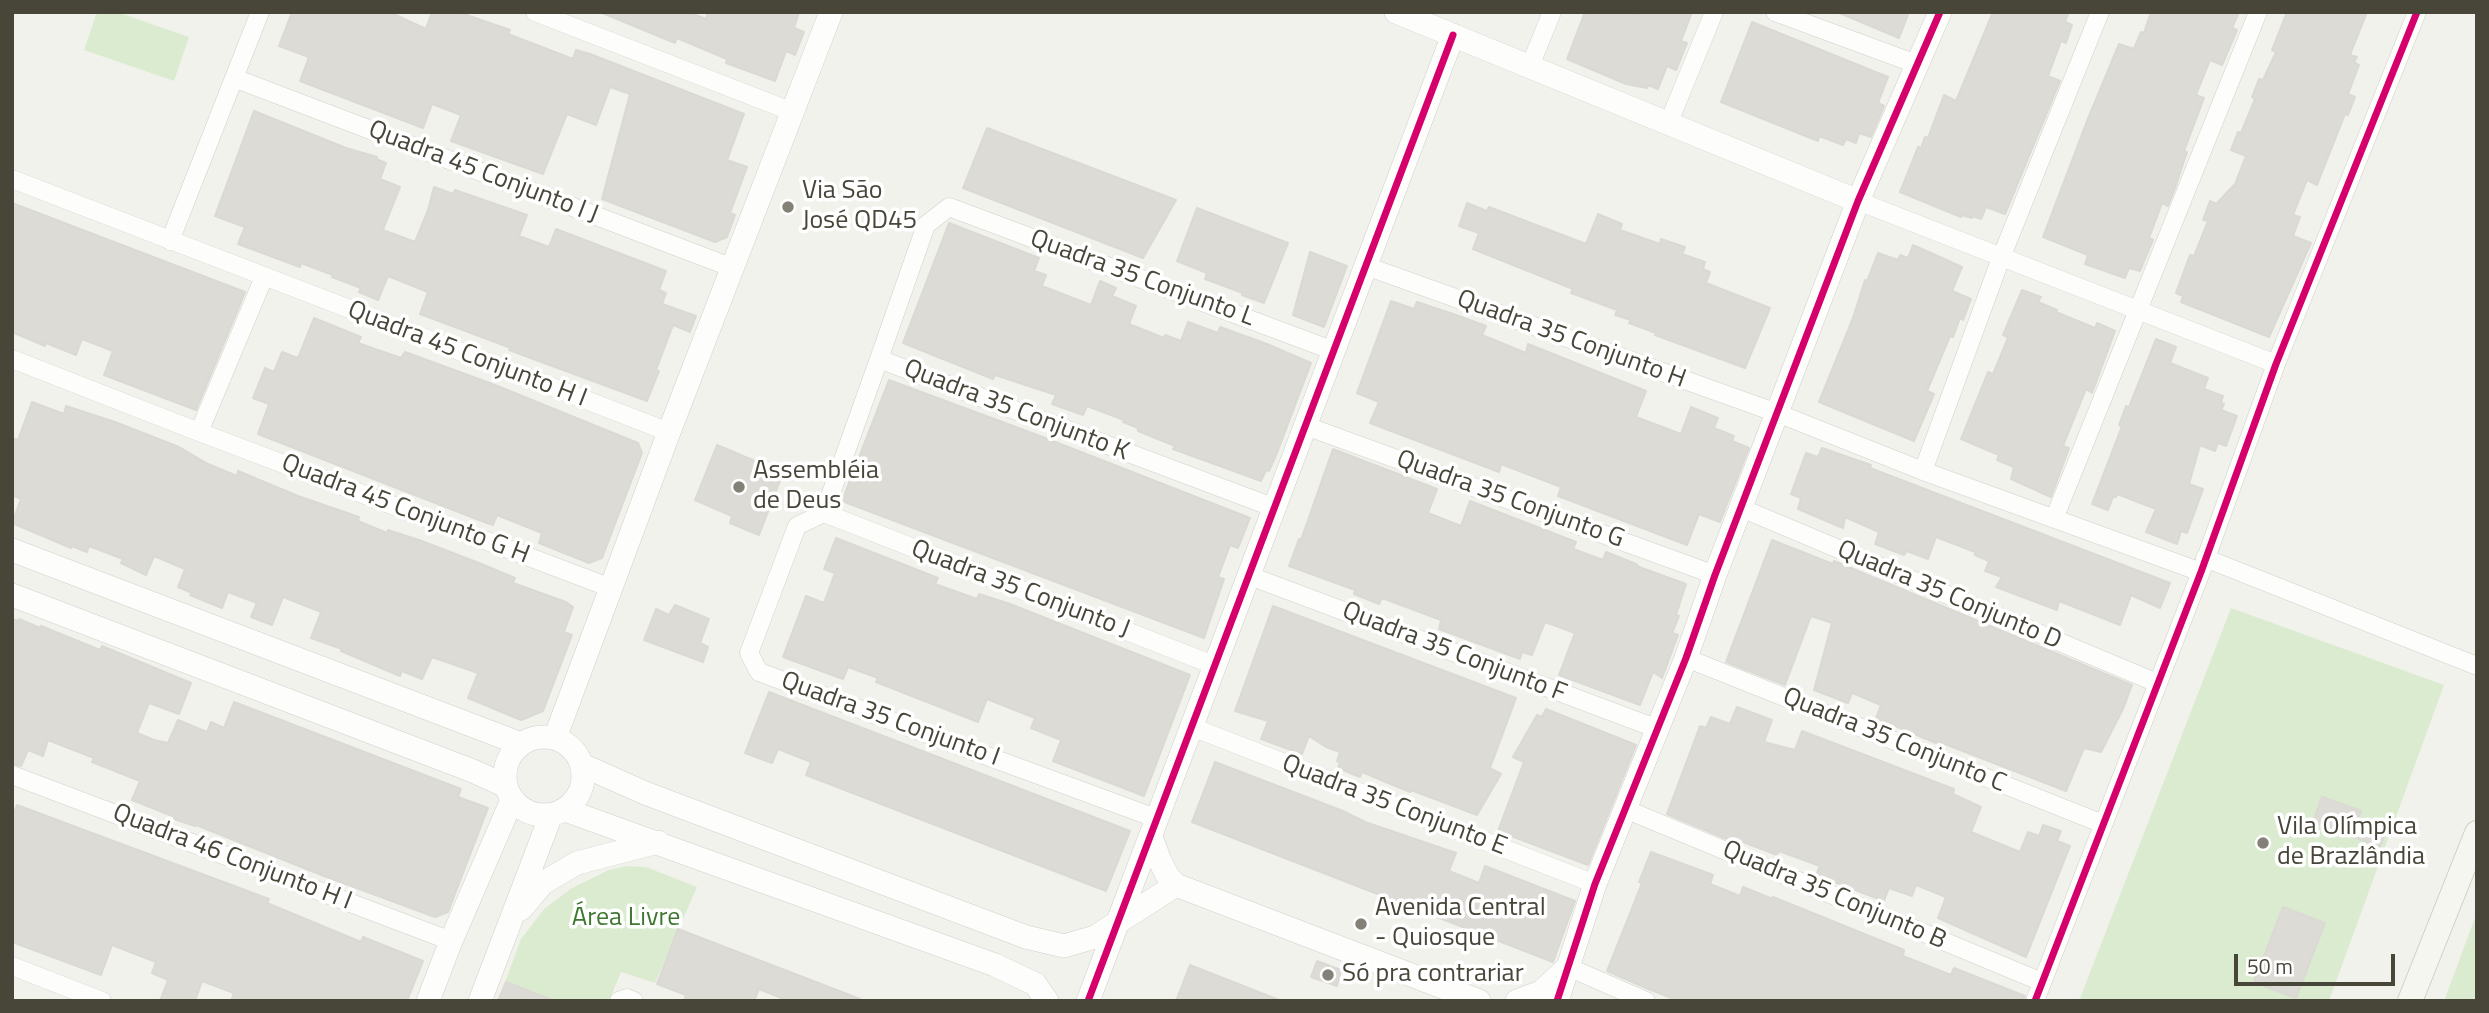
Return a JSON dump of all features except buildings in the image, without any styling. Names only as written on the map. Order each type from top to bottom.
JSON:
[{"type":"main road","points":[[2410,1001],[2477,833]]},
{"type":"street","points":[[170,241],[260,12]]},
{"type":"street","points":[[535,12],[793,112]]},
{"type":"street","points":[[555,738],[669,432],[831,12]]},
{"type":"street","points":[[1396,12],[1858,201],[2276,364]]},
{"type":"street","points":[[1530,66],[1552,12]]},
{"type":"street","points":[[1669,122],[1714,12]]},
{"type":"street","points":[[1775,12],[1919,65]]},
{"type":"street","points":[[1557,1001],[1595,884],[1686,658],[1714,575],[1858,201],[1940,12]]},
{"type":"street","points":[[1923,471],[2001,258],[2100,12]]},
{"type":"street","points":[[2054,519],[2258,12]]},
{"type":"street","points":[[2035,1001],[2203,565],[2276,364],[2417,12]]},
{"type":"street","points":[[1088,1001],[1453,35]]},
{"type":"street","name":"Quadra 45 Conjunto I J","points":[[234,78],[733,268]]},
{"type":"street","name":"Quadra 45 Conjunto H I","points":[[12,179],[669,432]]},
{"type":"street","name":"Quadra 35 Conjunto L","points":[[949,207],[1334,351]]},
{"type":"street","name":"Quadra 35 Conjunto K","points":[[949,207],[926,225],[878,359],[1275,508]]},
{"type":"street","name":"Quadra 35 Conjunto H","points":[[1366,266],[1777,413],[2054,519],[2203,565],[2477,666]]},
{"type":"street","points":[[199,432],[264,277]]},
{"type":"street","name":"Quadra 45 Conjunto G H","points":[[12,359],[611,588]]},
{"type":"street","points":[[824,513],[878,359]]},
{"type":"street","name":"Quadra 35 Conjunto G","points":[[1306,426],[1714,575]]},
{"type":"street","name":"Quadra 35 Conjunto D","points":[[1741,509],[2157,683]]},
{"type":"street","name":"Quadra 35 Conjunto J","points":[[824,513],[1216,666]]},
{"type":"street","name":"Quadra 35 Conjunto I","points":[[824,513],[797,526],[749,653],[759,672],[1155,828]]},
{"type":"street","points":[[12,550],[521,744]]},
{"type":"street","name":"Quadra 35 Conjunto F","points":[[1250,576],[1658,729]]},
{"type":"street","points":[[12,595],[473,771],[509,793],[530,813],[558,813],[658,842],[995,965],[1035,984],[1047,1001]]},
{"type":"street","name":"Quadra 35 Conjunto C","points":[[1686,658],[2102,824]]},
{"type":"street","name":"Quadra 35 Conjunto E","points":[[1192,727],[1595,884]]},
{"type":"street","points":[[428,1001],[509,793],[507,762],[512,752],[521,744],[543,736],[555,738],[576,753],[582,765],[581,790],[575,801],[558,813],[510,922],[480,1001]]},
{"type":"street","points":[[582,765],[645,793],[1026,937],[1064,946],[1095,937],[1176,885]]},
{"type":"street","name":"Quadra 46 Conjunto H I","points":[[12,775],[451,942]]},
{"type":"street","name":"Quadra 35 Conjunto B","points":[[1625,809],[2042,982]]},
{"type":"street","points":[[1155,828],[1160,861],[1168,877],[1176,885],[1479,1001]]},
{"type":"street","points":[[510,922],[543,883],[577,863],[658,842]]},
{"type":"street","points":[[899,930],[915,895]]},
{"type":"street","points":[[12,967],[102,1001]]},
{"type":"street","points":[[1517,1001],[1541,992],[1568,967]]},
{"type":"street","points":[[1568,967],[1646,1001]]},
{"type":"green space","points":[[97,12],[117,12],[189,37],[174,81],[84,50]]},
{"type":"green space","name":"Vila Olímpica de Brazlândia","points":[[2231,608],[2444,685],[2329,1001],[2079,1001]]},
{"type":"green space","name":"Área Livre","points":[[627,866],[646,867],[697,887],[655,983],[621,972],[609,1001],[498,1001],[521,939],[544,909],[572,888],[609,870]]},
{"type":"green space","points":[[2477,912],[2477,1001],[2444,1001]]},
{"type":"cycle path","points":[[1557,1001],[1595,884],[1686,658],[1858,201],[1940,12]]},
{"type":"cycle path","points":[[2035,1001],[2201,572],[2276,364],[2417,12]]},
{"type":"cycle path","points":[[1088,1001],[1453,35]]},
{"type":"place","name":"Via São José QD45","points":[[788,207]]},
{"type":"place","name":"Assembléia de Deus","points":[[739,487]]},
{"type":"place","name":"Vila Olímpica de Brazlândia","points":[[2263,843]]},
{"type":"place","name":"Avenida Central - Quiosque","points":[[1361,924]]},
{"type":"place","name":"Só pra contrariar","points":[[1328,975]]}]
